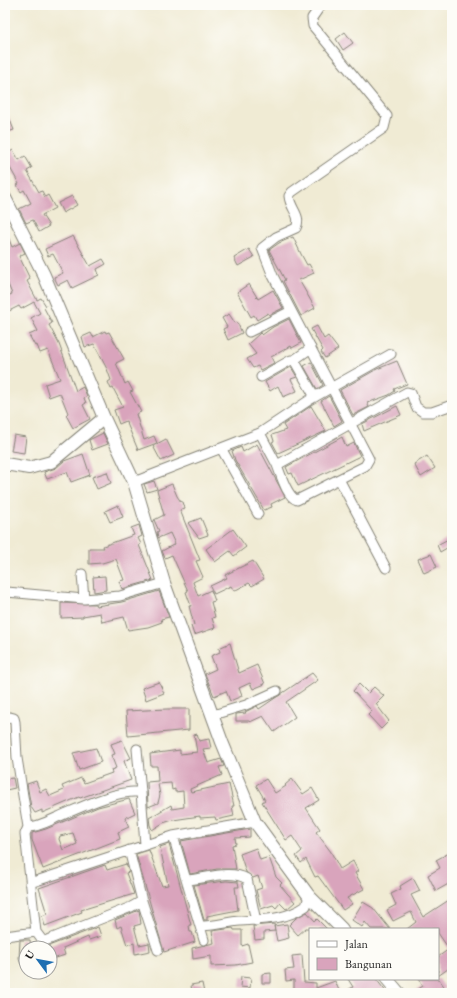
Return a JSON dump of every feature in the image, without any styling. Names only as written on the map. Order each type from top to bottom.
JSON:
[{"type":"street","points":[[260,433],[290,493],[294,499],[297,500],[365,466],[369,459],[273,276],[262,248],[276,237],[296,228],[299,222],[298,216],[290,201],[292,192],[384,128],[387,120],[387,116],[313,26],[312,18],[321,5]]},
{"type":"street","points":[[5,198],[44,274],[104,418],[134,482],[164,583],[255,822],[309,896],[341,928]]},
{"type":"street","points":[[249,332],[291,311]]},
{"type":"street","points":[[262,377],[291,360],[294,360],[311,348]]},
{"type":"street","points":[[134,482],[260,433],[315,397],[391,354]]},
{"type":"street","points":[[294,360],[315,397]]},
{"type":"street","points":[[277,465],[370,412],[409,392],[416,407],[423,412],[432,412],[452,405]]},
{"type":"street","points":[[5,464],[29,468],[51,462],[104,418]]},
{"type":"street","points":[[221,448],[258,514]]},
{"type":"street","points":[[340,478],[386,568]]},
{"type":"street","points":[[82,574],[84,599]]},
{"type":"street","points":[[7,592],[84,599],[120,596],[164,583]]},
{"type":"street","points":[[213,715],[246,705],[277,691]]},
{"type":"street","points":[[5,718],[14,718],[15,722],[17,758],[28,827],[25,834],[36,932],[42,940],[45,941],[131,907],[142,901]]},
{"type":"street","points":[[137,748],[145,845]]},
{"type":"street","points":[[28,827],[43,823],[114,795],[130,791],[141,792]]},
{"type":"street","points":[[30,883],[173,836],[255,822]]},
{"type":"street","points":[[173,836],[204,940]]},
{"type":"street","points":[[129,850],[142,901],[158,950]]},
{"type":"street","points":[[187,880],[227,875],[241,875],[247,879],[256,921]]},
{"type":"street","points":[[200,926],[256,921],[286,916],[297,912],[306,906],[309,896]]},
{"type":"street","points":[[5,936],[36,932]]},
{"type":"street","points":[[388,980],[399,993]]},
{"type":"building","points":[[345,32],[353,43],[343,50],[336,39]]},
{"type":"building","points":[[5,108],[14,130],[5,133]]},
{"type":"building","points":[[13,150],[19,160],[25,156],[32,168],[27,171],[39,192],[42,191],[45,197],[48,195],[55,208],[42,215],[49,226],[39,232],[33,220],[26,223],[19,209],[31,203],[24,190],[21,192],[17,185],[19,184],[8,164],[5,165],[5,155]]},
{"type":"building","points":[[72,196],[77,205],[63,213],[58,203]]},
{"type":"building","points":[[5,229],[12,247],[20,243],[25,253],[19,256],[30,279],[27,281],[37,300],[41,298],[46,306],[44,308],[52,323],[49,325],[59,344],[76,391],[83,387],[87,396],[84,398],[86,403],[83,405],[90,419],[73,428],[66,415],[68,413],[60,393],[49,397],[45,384],[60,379],[48,350],[40,353],[37,345],[35,346],[29,335],[38,331],[31,318],[40,313],[34,302],[21,309],[19,306],[9,311],[5,302],[5,297],[12,294],[5,277]]},
{"type":"building","points":[[73,236],[90,266],[103,259],[106,264],[97,269],[99,275],[72,288],[68,280],[58,285],[54,277],[63,273],[53,254],[48,256],[45,249]]},
{"type":"building","points":[[293,237],[307,265],[309,264],[314,273],[299,280],[315,308],[301,316],[283,281],[285,280],[269,250],[279,243]]},
{"type":"building","points":[[249,249],[254,257],[238,266],[234,258]]},
{"type":"building","points":[[249,284],[258,299],[273,290],[283,308],[269,315],[268,313],[257,320],[254,315],[251,317],[237,292]]},
{"type":"building","points":[[229,314],[235,323],[237,322],[242,333],[228,340],[223,329],[227,327],[222,318]]},
{"type":"building","points":[[289,319],[301,343],[292,348],[291,346],[271,357],[274,363],[260,370],[258,366],[253,368],[247,359],[256,354],[248,344],[260,333],[262,335],[273,327]]},
{"type":"building","points":[[317,326],[324,339],[328,336],[338,349],[325,358],[321,352],[323,350],[311,329]]},
{"type":"building","points":[[105,331],[106,333],[109,332],[124,359],[116,363],[125,384],[128,382],[133,391],[130,392],[141,412],[136,414],[144,440],[154,436],[157,443],[138,450],[126,421],[119,424],[114,410],[123,407],[113,388],[111,389],[108,382],[111,380],[107,369],[94,344],[85,347],[82,337],[91,333],[93,337]]},
{"type":"building","points":[[397,361],[407,384],[394,389],[395,391],[389,395],[367,403],[369,407],[353,415],[340,390],[377,369]]},
{"type":"building","points":[[311,362],[323,385],[317,389],[304,366]]},
{"type":"building","points":[[291,367],[297,377],[291,379],[297,391],[283,397],[278,386],[270,391],[265,382]]},
{"type":"building","points":[[329,396],[342,421],[334,426],[321,401]]},
{"type":"building","points":[[311,406],[326,431],[278,453],[272,442],[274,441],[272,435],[286,430],[283,425]]},
{"type":"building","points":[[397,406],[401,415],[364,431],[362,424]]},
{"type":"building","points":[[103,433],[108,444],[92,450],[89,440]]},
{"type":"building","points":[[14,435],[26,437],[24,453],[11,451]]},
{"type":"building","points":[[342,437],[346,447],[354,443],[360,456],[298,486],[292,473],[289,474],[286,467]]},
{"type":"building","points":[[166,439],[174,455],[161,461],[153,446]]},
{"type":"building","points":[[257,444],[285,497],[271,504],[272,507],[264,510],[235,460],[232,451],[241,447],[243,452]]},
{"type":"building","points":[[83,454],[90,475],[71,482],[67,472],[47,479],[44,472],[56,468],[64,461]]},
{"type":"building","points":[[427,456],[435,468],[421,477],[414,464]]},
{"type":"building","points":[[107,472],[111,483],[97,489],[92,477]]},
{"type":"building","points":[[154,481],[157,489],[147,492],[144,484]]},
{"type":"building","points":[[172,484],[177,496],[181,502],[183,502],[185,508],[180,510],[200,560],[196,561],[203,577],[193,582],[198,596],[211,590],[215,601],[211,602],[215,617],[212,618],[215,628],[194,635],[191,626],[194,625],[189,606],[191,606],[186,592],[188,591],[172,555],[165,558],[162,551],[175,544],[170,533],[158,538],[157,532],[159,531],[154,520],[164,515],[157,490]]},
{"type":"building","points":[[118,505],[123,517],[110,522],[105,511]]},
{"type":"building","points":[[201,518],[208,535],[199,538],[188,523]]},
{"type":"building","points":[[139,525],[142,536],[138,538],[141,544],[139,545],[153,580],[122,589],[119,581],[124,580],[116,559],[102,563],[89,564],[89,548],[104,548],[103,546],[134,535],[131,528]]},
{"type":"building","points":[[233,529],[246,547],[234,556],[230,551],[215,562],[206,549]]},
{"type":"building","points":[[452,537],[452,545],[440,552],[437,545]]},
{"type":"building","points":[[431,554],[437,567],[424,573],[418,559]]},
{"type":"building","points":[[253,561],[264,579],[252,586],[249,583],[234,591],[231,586],[214,594],[210,586],[227,578],[225,575]]},
{"type":"building","points":[[105,576],[106,590],[94,592],[93,577]]},
{"type":"building","points":[[159,591],[169,617],[161,619],[162,622],[148,627],[128,630],[124,617],[102,622],[100,613],[83,617],[61,618],[61,603],[95,604],[96,606],[122,602]]},
{"type":"building","points":[[230,643],[239,673],[257,665],[265,684],[253,689],[250,683],[239,688],[242,696],[230,701],[226,691],[214,696],[205,674],[216,669],[211,656],[220,652],[219,648]]},
{"type":"building","points":[[312,673],[318,680],[286,702],[295,717],[274,732],[263,716],[250,722],[236,721],[236,714],[246,713],[245,712],[257,706],[259,709]]},
{"type":"building","points":[[159,682],[164,693],[146,700],[142,688]]},
{"type":"building","points":[[359,684],[368,693],[374,687],[384,696],[376,704],[389,721],[381,729],[368,715],[372,711],[353,691]]},
{"type":"building","points":[[189,709],[189,730],[128,736],[126,711]]},
{"type":"building","points":[[197,734],[199,741],[209,739],[211,748],[203,749],[208,763],[221,759],[224,766],[219,767],[222,775],[190,789],[191,792],[229,784],[234,806],[232,806],[234,816],[216,820],[215,817],[200,818],[200,816],[173,820],[163,823],[152,830],[149,818],[171,805],[172,809],[184,807],[183,791],[175,792],[175,789],[172,790],[171,783],[158,784],[160,795],[158,803],[148,807],[147,782],[158,781],[157,766],[151,766],[150,754],[180,750],[180,754],[197,752],[194,735]]},
{"type":"building","points":[[122,740],[131,758],[124,761],[131,780],[80,798],[79,797],[42,813],[42,810],[35,813],[31,807],[27,784],[36,781],[40,792],[46,789],[50,796],[64,790],[62,786],[81,778],[84,783],[112,773],[111,770],[116,768],[111,755],[115,754],[111,744]]},
{"type":"building","points":[[96,748],[101,762],[79,770],[73,753]]},
{"type":"building","points":[[13,778],[15,788],[6,790],[5,779]]},
{"type":"building","points":[[266,779],[275,793],[286,786],[285,785],[292,779],[303,794],[312,788],[319,800],[306,808],[320,829],[316,832],[331,852],[340,869],[353,861],[358,871],[355,873],[364,889],[347,898],[352,904],[343,910],[318,876],[315,877],[306,859],[301,863],[296,856],[302,851],[292,836],[286,840],[262,802],[265,800],[256,785]]},
{"type":"building","points":[[129,799],[135,813],[125,818],[129,827],[118,832],[120,839],[43,869],[32,840],[32,833],[46,829],[98,807]],"holes":[[[73,833],[77,844],[63,850],[59,839],[60,836]]]},
{"type":"building","points":[[250,829],[250,837],[235,838],[236,844],[232,845],[236,869],[217,869],[190,874],[181,841]]},
{"type":"building","points":[[169,844],[191,925],[189,925],[190,932],[192,932],[195,942],[164,952],[136,854],[149,850],[162,886],[168,885],[160,847]]},
{"type":"building","points":[[256,848],[260,860],[269,857],[276,877],[282,883],[280,885],[295,902],[288,908],[286,909],[280,903],[276,908],[273,905],[261,909],[256,890],[262,888],[258,876],[253,878],[246,872],[240,854]]},
{"type":"building","points":[[449,853],[452,858],[452,882],[436,891],[428,875],[440,868],[436,860]]},
{"type":"building","points":[[126,864],[129,872],[126,873],[134,894],[81,910],[82,912],[45,926],[42,916],[47,914],[39,888],[105,865],[107,870]]},
{"type":"building","points":[[413,878],[420,891],[411,895],[423,917],[452,898],[452,966],[439,975],[439,956],[449,949],[439,934],[439,928],[408,928],[416,922],[411,912],[393,921],[387,910],[396,905],[391,894],[401,889],[400,886]]},
{"type":"building","points":[[226,881],[238,882],[239,887],[235,887],[238,910],[207,916],[207,920],[204,920],[194,885]]},
{"type":"building","points":[[363,902],[373,908],[389,928],[370,928],[365,922],[362,927],[352,920]]},
{"type":"building","points":[[139,910],[141,924],[134,926],[139,945],[149,943],[150,951],[135,954],[134,943],[127,945],[121,926],[117,928],[115,920]]},
{"type":"building","points":[[307,912],[315,921],[317,919],[326,928],[306,928],[298,935],[289,925],[296,918]]},
{"type":"building","points":[[274,924],[275,931],[264,932],[264,939],[255,940],[253,926]]},
{"type":"building","points":[[287,924],[289,938],[277,941],[274,926]]},
{"type":"building","points":[[98,927],[101,936],[89,940],[88,937],[63,948],[65,955],[58,957],[58,942]]},
{"type":"building","points":[[233,928],[234,930],[242,930],[242,946],[248,944],[252,962],[236,965],[211,966],[211,956],[193,959],[192,948],[214,943],[212,931]]},
{"type":"building","points":[[302,955],[304,982],[316,983],[316,988],[335,981],[340,993],[294,993],[294,980],[286,981],[285,970],[294,969],[292,956]]},
{"type":"building","points":[[271,973],[271,983],[262,983],[262,974]]},
{"type":"building","points":[[241,977],[251,978],[250,988],[240,987]]},
{"type":"building","points":[[439,979],[445,988],[438,993],[412,993],[423,986],[419,980]]},
{"type":"building","points":[[349,980],[377,980],[387,993],[342,993],[353,987]]},
{"type":"building","points":[[202,983],[204,993],[192,993],[191,985]]}]
